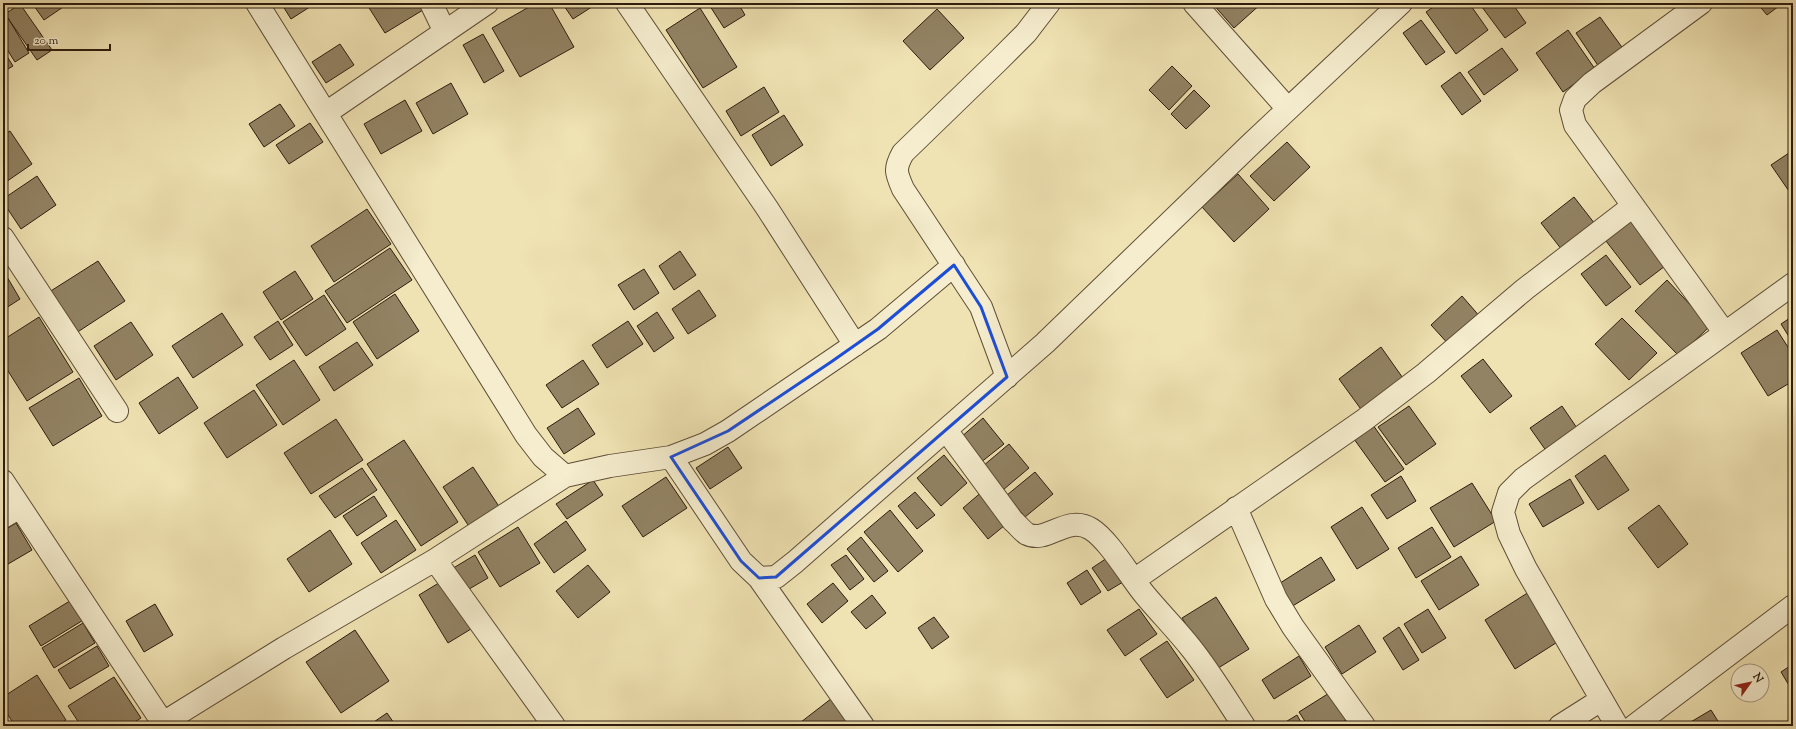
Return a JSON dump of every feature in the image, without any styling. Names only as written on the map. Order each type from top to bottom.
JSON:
[{"type":"street","points":[[257,3],[526,435],[543,457],[565,476]]},
{"type":"street","points":[[431,3],[445,32]]},
{"type":"street","points":[[326,113],[487,3]]},
{"type":"street","points":[[627,3],[768,208],[855,345]]},
{"type":"street","points":[[1007,377],[981,307],[903,189],[897,174],[897,164],[903,153],[1026,33],[1049,3]]},
{"type":"street","points":[[1194,3],[1288,109]]},
{"type":"street","points":[[759,578],[776,577],[791,566],[1046,343],[1288,109],[1401,3]]},
{"type":"street","points":[[1701,3],[1592,83],[1576,99],[1571,110],[1575,125],[1724,332]]},
{"type":"street","points":[[1134,580],[1364,420],[1426,373],[1525,289],[1633,206]]},
{"type":"street","points":[[3,238],[117,411]]},
{"type":"street","points":[[3,481],[12,512],[161,724],[290,645],[435,560],[565,476],[610,466],[671,457],[705,444],[728,431],[878,329],[954,265]]},
{"type":"street","points":[[1617,726],[1526,569],[1509,534],[1503,512],[1509,493],[1523,479],[1724,332],[1793,284]]},
{"type":"street","points":[[946,430],[1014,521],[1027,534],[1038,535],[1069,524],[1079,524],[1090,529],[1102,539],[1192,649],[1244,726]]},
{"type":"street","points":[[671,457],[741,561],[759,578],[863,726]]},
{"type":"street","points":[[1236,508],[1276,599],[1293,627],[1364,726]]},
{"type":"street","points":[[435,560],[554,726]]},
{"type":"street","points":[[1634,726],[1793,606]]},
{"type":"street","points":[[1560,726],[1601,700]]},
{"type":"highlighted area","points":[[954,265],[981,307],[1007,377],[776,577],[759,578],[741,561],[671,457],[728,431],[831,362],[878,329]]},
{"type":"building","points":[[32,3],[69,3],[44,20]]},
{"type":"building","points":[[281,3],[316,3],[291,19]]},
{"type":"building","points":[[366,3],[419,3],[423,10],[385,33]]},
{"type":"building","points":[[536,3],[549,3],[574,47],[520,77],[492,28]]},
{"type":"building","points":[[562,3],[598,3],[573,19]]},
{"type":"building","points":[[708,3],[738,3],[745,15],[724,28]]},
{"type":"building","points":[[1212,3],[1262,3],[1234,28]]},
{"type":"building","points":[[1439,3],[1469,3],[1488,30],[1456,54],[1426,12]]},
{"type":"building","points":[[1479,3],[1512,3],[1526,23],[1505,38]]},
{"type":"building","points":[[1757,3],[1783,3],[1767,15]]},
{"type":"building","points":[[20,4],[52,50],[37,60],[5,14]]},
{"type":"building","points":[[700,8],[737,67],[703,88],[666,30]]},
{"type":"building","points":[[937,9],[964,38],[930,70],[903,41]]},
{"type":"building","points":[[1600,17],[1624,50],[1599,67],[1576,33]]},
{"type":"building","points":[[8,18],[29,53],[15,62],[3,43],[3,21]]},
{"type":"building","points":[[1421,20],[1445,52],[1426,65],[1403,33]]},
{"type":"building","points":[[1568,30],[1595,69],[1563,92],[1536,53]]},
{"type":"building","points":[[483,34],[504,71],[484,83],[463,45]]},
{"type":"building","points":[[340,44],[354,65],[326,83],[312,62]]},
{"type":"building","points":[[1502,48],[1518,70],[1484,95],[1468,72]]},
{"type":"building","points":[[3,50],[13,66],[3,72]]},
{"type":"building","points":[[1172,66],[1192,86],[1169,110],[1149,90]]},
{"type":"building","points":[[1460,72],[1481,101],[1462,115],[1441,86]]},
{"type":"building","points":[[451,83],[468,114],[433,134],[416,103]]},
{"type":"building","points":[[764,87],[779,112],[741,136],[726,111]]},
{"type":"building","points":[[1194,90],[1210,106],[1186,129],[1171,114]]},
{"type":"building","points":[[405,100],[422,131],[381,154],[364,124]]},
{"type":"building","points":[[280,104],[295,126],[264,147],[249,124]]},
{"type":"building","points":[[784,115],[803,145],[771,166],[752,135]]},
{"type":"building","points":[[310,123],[323,142],[289,164],[276,145]]},
{"type":"building","points":[[10,131],[32,164],[3,184],[3,135]]},
{"type":"building","points":[[1287,142],[1310,167],[1274,201],[1250,176]]},
{"type":"building","points":[[1793,151],[1793,197],[1771,165]]},
{"type":"building","points":[[1238,174],[1269,209],[1234,242],[1202,207]]},
{"type":"building","points":[[37,176],[56,205],[21,229],[3,202],[3,199]]},
{"type":"building","points":[[1574,197],[1595,224],[1562,250],[1541,223]]},
{"type":"building","points":[[367,209],[391,244],[334,282],[311,246]]},
{"type":"building","points":[[1634,219],[1669,263],[1640,285],[1606,241]]},
{"type":"building","points":[[390,248],[412,280],[347,323],[325,291]]},
{"type":"building","points":[[680,251],[696,275],[674,290],[659,266]]},
{"type":"building","points":[[1606,255],[1631,287],[1606,306],[1581,274]]},
{"type":"building","points":[[98,261],[125,301],[73,335],[46,294]]},
{"type":"building","points":[[644,269],[659,293],[634,310],[618,285]]},
{"type":"building","points":[[3,270],[20,299],[3,310]]},
{"type":"building","points":[[295,271],[313,299],[281,320],[263,292]]},
{"type":"building","points":[[1667,280],[1710,326],[1679,356],[1635,311]]},
{"type":"building","points":[[699,290],[716,316],[688,334],[672,309]]},
{"type":"building","points":[[395,294],[419,331],[377,359],[353,322]]},
{"type":"building","points":[[324,295],[346,329],[306,356],[283,322]]},
{"type":"building","points":[[1462,296],[1482,319],[1451,347],[1431,325]]},
{"type":"building","points":[[657,312],[674,338],[654,352],[637,326]]},
{"type":"building","points":[[222,313],[243,345],[193,378],[172,346]]},
{"type":"building","points":[[1793,316],[1793,343],[1781,324]]},
{"type":"building","points":[[39,317],[73,372],[27,401],[3,363],[3,340]]},
{"type":"building","points":[[1622,318],[1657,353],[1629,380],[1595,344]]},
{"type":"building","points":[[278,321],[293,345],[270,360],[254,337]]},
{"type":"building","points":[[628,321],[643,344],[607,368],[592,345]]},
{"type":"building","points":[[131,322],[153,355],[116,380],[94,346]]},
{"type":"building","points":[[1777,330],[1793,355],[1793,381],[1768,396],[1741,353]]},
{"type":"building","points":[[357,342],[373,365],[334,391],[319,367]]},
{"type":"building","points":[[1381,347],[1405,381],[1363,412],[1339,379]]},
{"type":"building","points":[[1483,359],[1512,396],[1490,413],[1461,376]]},
{"type":"building","points":[[294,360],[320,400],[283,425],[256,385]]},
{"type":"building","points":[[583,360],[599,384],[562,408],[546,385]]},
{"type":"building","points":[[178,377],[198,408],[159,434],[139,403]]},
{"type":"building","points":[[79,378],[102,416],[53,446],[29,408]]},
{"type":"building","points":[[254,390],[277,425],[227,458],[204,423]]},
{"type":"building","points":[[1409,406],[1436,444],[1406,465],[1378,427]]},
{"type":"building","points":[[1562,406],[1579,431],[1547,452],[1530,428]]},
{"type":"building","points":[[578,408],[595,434],[564,454],[547,428]]},
{"type":"building","points":[[983,418],[1004,444],[980,463],[960,438]]},
{"type":"building","points":[[336,419],[363,460],[311,494],[284,453]]},
{"type":"building","points":[[1373,425],[1404,469],[1385,482],[1354,439]]},
{"type":"building","points":[[404,440],[458,522],[421,546],[367,464]]},
{"type":"building","points":[[1009,444],[1029,468],[1003,490],[983,466]]},
{"type":"building","points":[[728,447],[742,468],[710,489],[696,468]]},
{"type":"building","points":[[944,455],[967,483],[941,506],[917,478]]},
{"type":"building","points":[[1605,455],[1629,490],[1598,510],[1575,476]]},
{"type":"building","points":[[473,467],[502,511],[472,531],[443,487]]},
{"type":"building","points":[[362,468],[377,490],[335,518],[319,496]]},
{"type":"building","points":[[1035,472],[1053,494],[1025,517],[1007,495]]},
{"type":"building","points":[[1401,476],[1416,501],[1387,519],[1371,495]]},
{"type":"building","points":[[666,477],[687,508],[643,537],[622,506]]},
{"type":"building","points":[[1570,479],[1584,503],[1543,527],[1529,504]]},
{"type":"building","points":[[593,480],[603,495],[567,519],[556,504]]},
{"type":"building","points":[[1472,483],[1496,521],[1454,547],[1430,508]]},
{"type":"building","points":[[984,490],[1010,521],[988,539],[963,508]]},
{"type":"building","points":[[915,492],[935,515],[917,529],[898,506]]},
{"type":"building","points":[[374,496],[387,516],[357,536],[343,516]]},
{"type":"building","points":[[1659,505],[1688,544],[1658,568],[1628,528]]},
{"type":"building","points":[[1362,507],[1389,549],[1357,569],[1331,527]]},
{"type":"building","points":[[890,510],[923,551],[898,572],[864,532]]},
{"type":"building","points":[[396,520],[416,550],[381,573],[361,543]]},
{"type":"building","points":[[566,521],[586,550],[554,573],[534,544]]},
{"type":"building","points":[[16,523],[32,550],[3,567],[3,531]]},
{"type":"building","points":[[518,527],[540,563],[500,587],[478,552]]},
{"type":"building","points":[[1432,527],[1451,557],[1416,578],[1398,548]]},
{"type":"building","points":[[330,530],[352,564],[309,592],[287,559]]},
{"type":"building","points":[[861,537],[888,571],[874,582],[847,549]]},
{"type":"building","points":[[475,555],[488,578],[464,592],[450,570]]},
{"type":"building","points":[[846,555],[864,579],[850,590],[831,565]]},
{"type":"building","points":[[1461,556],[1479,585],[1439,610],[1421,581]]},
{"type":"building","points":[[1321,557],[1335,580],[1291,607],[1277,585]]},
{"type":"building","points":[[1107,558],[1123,582],[1108,591],[1092,568]]},
{"type":"building","points":[[588,565],[610,592],[578,618],[556,591]]},
{"type":"building","points":[[1087,570],[1101,592],[1081,605],[1067,583]]},
{"type":"building","points":[[442,581],[471,629],[448,643],[419,595]]},
{"type":"building","points":[[833,583],[848,601],[822,623],[807,604]]},
{"type":"building","points":[[1529,592],[1559,641],[1515,669],[1485,620]]},
{"type":"building","points":[[872,595],[886,613],[866,629],[851,612]]},
{"type":"building","points":[[1216,597],[1249,649],[1215,670],[1182,618]]},
{"type":"building","points":[[73,599],[85,619],[41,646],[29,626]]},
{"type":"building","points":[[155,604],[173,635],[144,652],[126,621]]},
{"type":"building","points":[[1139,609],[1157,634],[1125,656],[1107,630]]},
{"type":"building","points":[[1428,609],[1446,638],[1422,653],[1404,624]]},
{"type":"building","points":[[934,617],[949,637],[932,649],[918,628]]},
{"type":"building","points":[[83,623],[95,643],[54,668],[42,648]]},
{"type":"building","points":[[1359,625],[1376,652],[1342,674],[1325,647]]},
{"type":"building","points":[[1399,627],[1419,660],[1403,670],[1383,638]]},
{"type":"building","points":[[355,630],[389,681],[341,713],[306,662]]},
{"type":"building","points":[[1167,641],[1194,680],[1167,698],[1140,659]]},
{"type":"building","points":[[97,646],[109,666],[70,689],[58,670]]},
{"type":"building","points":[[1299,656],[1311,676],[1274,699],[1262,680]]},
{"type":"building","points":[[1793,664],[1793,692],[1781,672]]},
{"type":"building","points":[[37,675],[66,720],[56,726],[15,726],[3,707],[3,697]]},
{"type":"building","points":[[114,677],[141,718],[129,726],[81,726],[68,706]]},
{"type":"building","points":[[1334,690],[1351,717],[1336,726],[1308,726],[1299,712]]},
{"type":"building","points":[[836,695],[860,726],[804,726],[801,722]]},
{"type":"building","points":[[1711,710],[1721,726],[1691,726],[1689,723]]},
{"type":"building","points":[[387,713],[396,726],[368,726]]},
{"type":"building","points":[[1297,715],[1303,726],[1279,726]]}]
